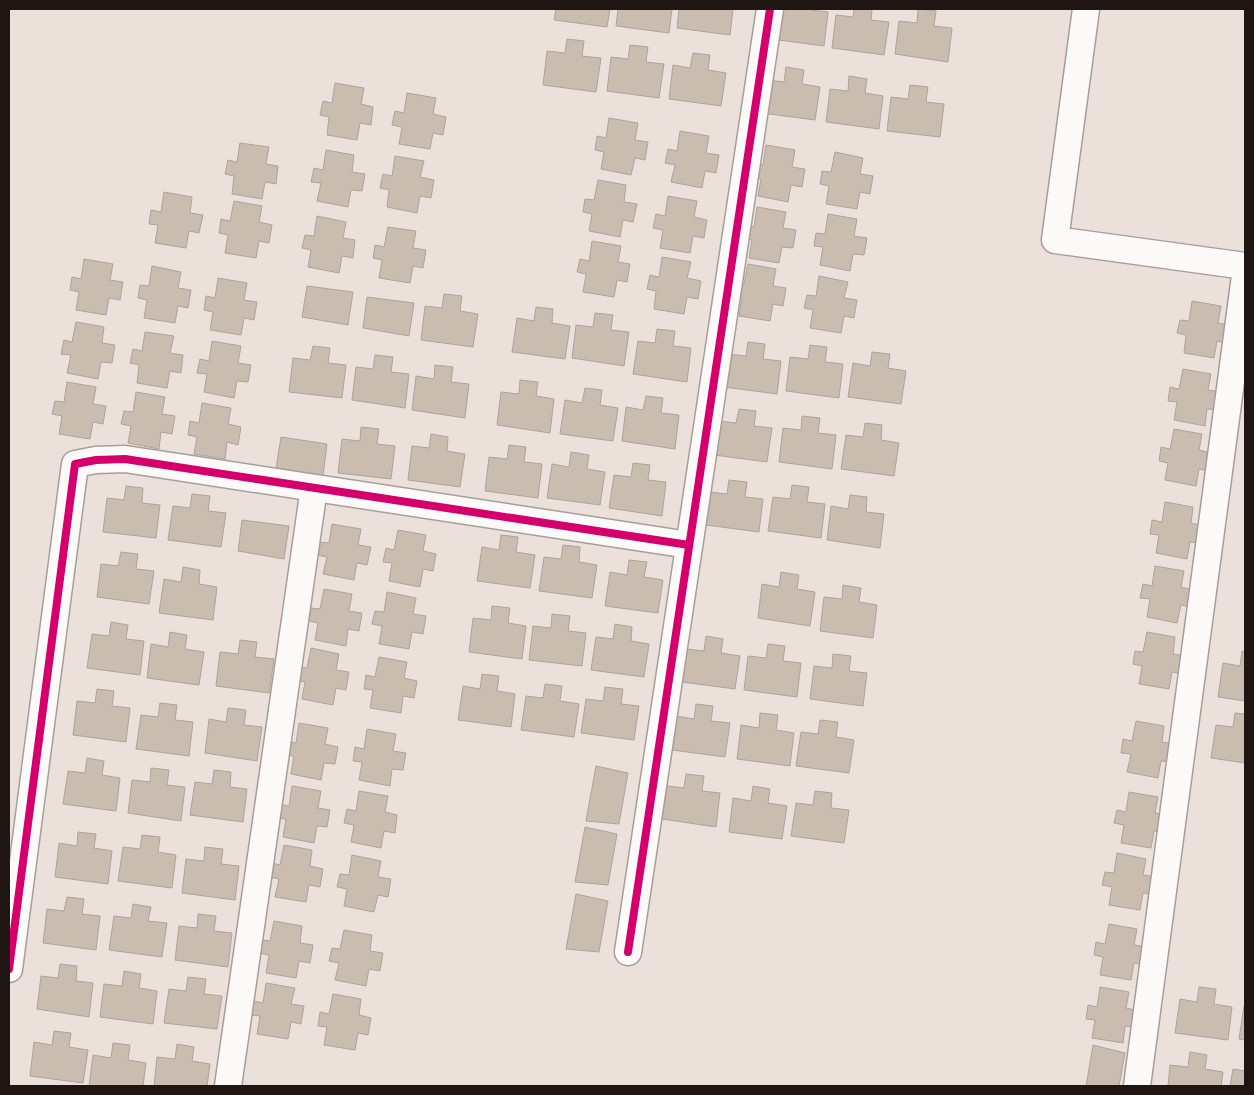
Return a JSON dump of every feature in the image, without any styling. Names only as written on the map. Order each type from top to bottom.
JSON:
[{"type":"street","points":[[628,952],[770,9]]},
{"type":"street","points":[[1086,9],[1056,240],[1245,266]]},
{"type":"street","points":[[1137,1086],[1245,276]]},
{"type":"street","points":[[9,969],[75,464],[96,460],[125,459],[689,545]]},
{"type":"street","points":[[228,1086],[314,488]]},
{"type":"building","points":[[556,9],[610,9],[607,27],[554,20]]},
{"type":"building","points":[[618,9],[672,9],[669,33],[616,26]]},
{"type":"building","points":[[679,9],[733,9],[730,35],[677,28]]},
{"type":"building","points":[[775,9],[811,9],[828,12],[824,46],[771,39]]},
{"type":"building","points":[[854,9],[872,9],[871,20],[889,22],[884,55],[832,48],[836,15],[853,17]]},
{"type":"building","points":[[918,9],[936,11],[934,26],[952,28],[948,62],[895,54],[899,21],[917,23]]},
{"type":"building","points":[[567,39],[584,41],[582,56],[601,58],[596,92],[543,85],[547,51],[565,53]]},
{"type":"building","points":[[630,45],[648,47],[646,62],[664,64],[659,98],[607,91],[611,57],[628,59]]},
{"type":"building","points":[[693,53],[710,55],[708,70],[726,73],[721,106],[669,99],[673,65],[690,68]]},
{"type":"building","points":[[786,67],[804,70],[802,84],[820,87],[815,120],[762,113],[767,80],[784,82]]},
{"type":"building","points":[[849,76],[867,79],[865,93],[883,96],[879,129],[826,122],[830,89],[848,91]]},
{"type":"building","points":[[335,83],[364,88],[361,104],[373,107],[371,125],[360,123],[357,140],[327,135],[329,117],[320,115],[323,101],[332,103]]},
{"type":"building","points":[[910,85],[928,87],[926,102],[944,104],[940,137],[887,131],[891,97],[908,99]]},
{"type":"building","points":[[407,93],[436,98],[433,114],[446,117],[443,135],[433,133],[430,149],[399,144],[402,127],[392,125],[395,111],[404,113]]},
{"type":"building","points":[[609,118],[638,123],[635,140],[648,142],[645,160],[635,158],[631,175],[601,169],[604,152],[595,150],[597,136],[606,138]]},
{"type":"building","points":[[680,131],[709,136],[706,153],[719,155],[716,173],[705,171],[702,188],[671,182],[675,165],[665,163],[668,149],[677,151]]},
{"type":"building","points":[[240,143],[269,147],[266,164],[278,166],[276,184],[265,182],[262,199],[232,194],[234,176],[225,174],[228,160],[237,162]]},
{"type":"building","points":[[766,145],[795,150],[792,167],[805,169],[802,187],[791,185],[788,202],[758,196],[761,179],[752,177],[754,163],[763,165]]},
{"type":"building","points":[[326,150],[354,155],[352,172],[365,174],[362,191],[351,190],[348,207],[317,201],[321,183],[311,182],[314,168],[323,170]]},
{"type":"building","points":[[835,152],[863,158],[860,174],[873,176],[870,194],[860,192],[857,209],[826,204],[829,186],[820,184],[822,171],[831,172]]},
{"type":"building","points":[[395,156],[424,161],[420,177],[434,180],[431,198],[420,196],[417,213],[387,207],[389,190],[380,188],[383,174],[392,176]]},
{"type":"building","points":[[598,180],[626,185],[624,202],[637,204],[633,222],[623,220],[620,237],[589,231],[592,214],[583,212],[585,199],[594,200]]},
{"type":"building","points":[[164,192],[192,197],[190,213],[203,215],[199,233],[189,231],[186,248],[155,243],[158,225],[149,224],[151,210],[161,212]]},
{"type":"building","points":[[668,196],[697,201],[694,217],[707,220],[704,238],[693,236],[690,253],[660,248],[663,230],[653,228],[656,214],[665,216]]},
{"type":"building","points":[[234,201],[262,206],[259,222],[272,225],[269,243],[259,241],[256,258],[225,253],[228,235],[219,233],[221,219],[230,221]]},
{"type":"building","points":[[757,207],[786,212],[783,228],[796,230],[793,248],[782,247],[779,263],[749,258],[752,240],[742,238],[745,225],[754,227]]},
{"type":"building","points":[[828,214],[857,219],[854,236],[867,238],[864,255],[853,254],[850,271],[820,265],[823,247],[814,246],[816,233],[825,234]]},
{"type":"building","points":[[317,216],[346,222],[343,238],[355,240],[353,258],[342,256],[339,273],[308,267],[311,250],[302,248],[305,235],[314,236]]},
{"type":"building","points":[[388,227],[416,231],[413,248],[426,250],[423,268],[413,266],[410,283],[379,278],[382,260],[373,258],[375,245],[384,247]]},
{"type":"building","points":[[592,241],[621,246],[618,262],[630,264],[627,282],[617,280],[614,297],[583,292],[586,274],[577,272],[580,259],[589,261]]},
{"type":"building","points":[[662,257],[691,262],[687,278],[701,281],[698,299],[687,297],[684,314],[654,309],[656,291],[647,289],[650,275],[659,277]]},
{"type":"building","points":[[84,259],[113,264],[110,280],[123,282],[120,300],[109,298],[106,315],[76,310],[79,292],[70,290],[72,277],[81,279]]},
{"type":"building","points":[[748,264],[776,269],[773,286],[786,288],[783,306],[773,304],[770,321],[739,316],[742,297],[733,296],[735,283],[744,284]]},
{"type":"building","points":[[152,266],[181,272],[178,288],[191,290],[188,308],[178,306],[175,323],[144,318],[147,300],[138,298],[140,285],[149,286]]},
{"type":"building","points":[[819,276],[848,282],[844,298],[857,300],[854,318],[844,316],[841,333],[810,328],[813,310],[804,308],[807,295],[816,296]]},
{"type":"building","points":[[218,278],[247,283],[244,300],[257,302],[254,320],[244,318],[241,335],[210,330],[213,312],[204,310],[206,296],[215,298]]},
{"type":"building","points":[[307,286],[353,292],[348,325],[302,317]]},
{"type":"building","points":[[444,294],[462,296],[460,311],[478,314],[473,347],[421,340],[425,306],[442,308]]},
{"type":"building","points":[[367,297],[414,303],[409,336],[363,328]]},
{"type":"building","points":[[1192,301],[1221,306],[1218,323],[1230,325],[1227,343],[1217,341],[1214,358],[1184,353],[1186,335],[1177,333],[1180,320],[1189,321]]},
{"type":"building","points":[[536,307],[553,309],[552,323],[570,326],[565,359],[512,352],[517,318],[534,321]]},
{"type":"building","points":[[595,313],[613,315],[611,330],[629,332],[624,366],[572,358],[576,325],[593,327]]},
{"type":"building","points":[[76,322],[104,327],[102,343],[115,345],[112,363],[101,362],[98,379],[67,373],[71,355],[61,354],[64,340],[72,342]]},
{"type":"building","points":[[657,329],[675,331],[673,346],[691,348],[687,382],[633,374],[638,341],[655,343]]},
{"type":"building","points":[[145,332],[174,336],[170,353],[183,355],[181,373],[170,371],[167,388],[137,383],[139,365],[130,363],[133,349],[142,351]]},
{"type":"building","points":[[212,341],[241,346],[238,363],[251,365],[248,382],[237,381],[234,398],[204,392],[207,374],[197,373],[200,359],[209,361]]},
{"type":"building","points":[[748,342],[765,344],[763,359],[781,361],[777,394],[724,387],[728,354],[746,356]]},
{"type":"building","points":[[810,345],[827,347],[825,362],[843,364],[839,398],[786,391],[790,357],[808,359]]},
{"type":"building","points":[[313,346],[330,348],[328,363],[346,365],[342,398],[289,392],[293,358],[310,360]]},
{"type":"building","points":[[872,352],[890,354],[888,368],[906,371],[901,404],[848,397],[853,363],[870,366]]},
{"type":"building","points":[[375,355],[393,357],[391,372],[409,374],[405,408],[352,400],[356,367],[373,369]]},
{"type":"building","points":[[435,365],[453,367],[451,382],[469,384],[465,418],[412,410],[416,376],[434,379]]},
{"type":"building","points":[[1183,369],[1211,374],[1208,390],[1221,392],[1218,410],[1207,409],[1205,426],[1174,420],[1177,402],[1168,401],[1170,387],[1179,389]]},
{"type":"building","points":[[520,380],[538,382],[536,396],[554,399],[550,433],[497,425],[501,392],[519,394]]},
{"type":"building","points":[[67,382],[96,387],[93,404],[106,406],[103,424],[93,422],[90,439],[59,434],[62,416],[52,414],[55,401],[64,402]]},
{"type":"building","points":[[585,388],[602,390],[600,405],[618,408],[613,441],[560,434],[565,400],[582,403]]},
{"type":"building","points":[[136,392],[165,397],[162,414],[175,416],[172,434],[161,432],[159,449],[128,443],[131,426],[121,424],[124,411],[133,412]]},
{"type":"building","points":[[646,396],[663,398],[661,413],[679,415],[675,449],[622,441],[626,407],[643,410]]},
{"type":"building","points":[[202,403],[231,408],[228,424],[241,427],[238,445],[227,442],[225,459],[194,454],[197,437],[188,435],[190,421],[199,423]]},
{"type":"building","points":[[739,409],[756,411],[754,426],[772,428],[767,462],[714,455],[719,421],[736,423]]},
{"type":"building","points":[[802,416],[820,418],[818,433],[836,435],[832,469],[779,462],[783,428],[801,430]]},
{"type":"building","points":[[865,423],[882,425],[881,440],[899,443],[894,476],[841,469],[846,435],[863,437]]},
{"type":"building","points":[[361,427],[379,429],[377,444],[395,446],[391,479],[338,473],[342,439],[360,441]]},
{"type":"building","points":[[1174,429],[1202,434],[1199,450],[1212,453],[1209,471],[1199,469],[1196,486],[1165,480],[1168,463],[1159,461],[1161,447],[1170,449]]},
{"type":"building","points":[[431,434],[448,437],[447,451],[465,454],[460,487],[408,480],[412,446],[429,448]]},
{"type":"building","points":[[281,437],[327,444],[323,476],[276,468]]},
{"type":"building","points":[[509,445],[526,447],[524,462],[542,464],[538,498],[485,491],[489,457],[507,459]]},
{"type":"building","points":[[571,452],[589,455],[587,469],[605,472],[600,505],[547,498],[552,464],[569,467]]},
{"type":"building","points":[[633,463],[650,465],[648,480],[666,482],[662,516],[609,508],[614,475],[631,477]]},
{"type":"building","points":[[729,480],[747,482],[745,497],[763,499],[759,532],[706,525],[710,492],[727,494]]},
{"type":"building","points":[[792,485],[809,487],[807,502],[825,504],[821,538],[768,531],[773,497],[790,499]]},
{"type":"building","points":[[126,486],[143,488],[142,503],[160,505],[156,538],[103,532],[107,498],[124,500]]},
{"type":"building","points":[[192,494],[210,496],[208,511],[226,513],[221,547],[168,540],[173,506],[190,508]]},
{"type":"building","points":[[850,495],[867,497],[866,512],[884,514],[880,548],[827,540],[831,506],[848,509]]},
{"type":"building","points":[[1165,502],[1193,507],[1191,523],[1204,526],[1200,543],[1190,542],[1187,559],[1156,553],[1159,535],[1150,534],[1152,520],[1162,522]]},
{"type":"building","points":[[242,520],[289,526],[284,559],[238,551]]},
{"type":"building","points":[[332,524],[361,529],[358,545],[371,547],[367,565],[357,563],[354,580],[323,574],[327,557],[317,555],[319,542],[329,543]]},
{"type":"building","points":[[398,530],[426,535],[423,551],[436,554],[433,571],[423,569],[420,587],[389,581],[392,563],[383,562],[386,548],[394,550]]},
{"type":"building","points":[[501,535],[518,537],[516,552],[535,555],[530,588],[477,581],[482,547],[499,550]]},
{"type":"building","points":[[563,545],[580,547],[579,562],[597,565],[592,598],[539,591],[544,557],[561,559]]},
{"type":"building","points":[[121,552],[138,554],[136,569],[154,571],[149,604],[97,597],[101,564],[118,566]]},
{"type":"building","points":[[629,560],[647,562],[644,577],[663,580],[658,613],[605,606],[610,572],[627,575]]},
{"type":"building","points":[[1155,566],[1184,571],[1181,587],[1194,590],[1191,607],[1181,605],[1177,623],[1147,617],[1150,599],[1140,598],[1143,584],[1152,586]]},
{"type":"building","points":[[183,567],[200,570],[199,584],[217,587],[213,620],[159,613],[164,579],[181,582]]},
{"type":"building","points":[[781,572],[799,575],[797,589],[815,592],[810,626],[758,618],[762,584],[779,587]]},
{"type":"building","points":[[843,585],[861,588],[859,602],[877,605],[873,638],[820,631],[824,597],[842,599]]},
{"type":"building","points":[[324,589],[352,594],[349,611],[362,613],[359,631],[348,629],[346,646],[315,640],[318,623],[309,621],[311,608],[320,609]]},
{"type":"building","points":[[387,592],[416,598],[413,614],[426,616],[423,634],[412,632],[409,649],[379,644],[382,626],[372,624],[375,611],[384,612]]},
{"type":"building","points":[[492,606],[510,608],[508,623],[526,626],[522,659],[469,652],[473,618],[491,620]]},
{"type":"building","points":[[552,614],[570,616],[568,631],[586,633],[582,666],[529,660],[533,626],[551,628]]},
{"type":"building","points":[[111,622],[128,625],[126,639],[144,641],[140,675],[87,668],[92,634],[109,636]]},
{"type":"building","points":[[615,624],[632,627],[631,641],[649,644],[644,677],[591,670],[596,637],[613,639]]},
{"type":"building","points":[[170,632],[187,635],[185,649],[204,652],[199,685],[147,678],[151,644],[168,647]]},
{"type":"building","points":[[1147,632],[1175,637],[1173,654],[1186,656],[1183,674],[1172,672],[1169,689],[1139,684],[1142,666],[1133,664],[1135,651],[1143,652]]},
{"type":"building","points":[[706,636],[723,639],[721,653],[740,656],[735,689],[682,682],[687,649],[704,651]]},
{"type":"building","points":[[240,640],[257,642],[255,657],[274,659],[269,693],[216,686],[220,652],[238,654]]},
{"type":"building","points":[[768,644],[785,646],[783,661],[801,663],[797,697],[744,690],[748,656],[766,658]]},
{"type":"building","points":[[311,648],[339,654],[336,670],[349,672],[346,690],[336,688],[333,705],[302,699],[305,682],[296,680],[298,667],[307,668]]},
{"type":"building","points":[[1242,651],[1245,652],[1245,701],[1218,697],[1223,663],[1240,666]]},
{"type":"building","points":[[833,654],[851,656],[849,671],[867,673],[863,706],[810,699],[814,666],[832,668]]},
{"type":"building","points":[[379,657],[407,662],[404,678],[417,681],[414,698],[403,696],[401,713],[370,708],[373,690],[364,689],[366,675],[375,677]]},
{"type":"building","points":[[482,674],[499,676],[497,691],[515,694],[511,727],[458,720],[463,686],[480,689]]},
{"type":"building","points":[[545,684],[562,686],[560,701],[579,704],[574,737],[521,730],[526,696],[543,698]]},
{"type":"building","points":[[605,687],[623,689],[621,704],[639,706],[634,740],[581,733],[586,699],[603,701]]},
{"type":"building","points":[[97,689],[114,691],[112,706],[130,708],[126,742],[73,735],[77,701],[95,703]]},
{"type":"building","points":[[160,703],[177,705],[175,720],[193,722],[189,756],[136,749],[141,715],[158,717]]},
{"type":"building","points":[[696,704],[713,706],[711,721],[730,723],[725,757],[672,750],[676,716],[694,719]]},
{"type":"building","points":[[228,708],[246,710],[244,725],[262,727],[257,761],[205,753],[209,719],[226,722]]},
{"type":"building","points":[[760,713],[778,715],[776,730],[794,733],[790,766],[737,759],[741,725],[759,728]]},
{"type":"building","points":[[1235,713],[1245,714],[1245,763],[1211,758],[1216,725],[1233,727]]},
{"type":"building","points":[[820,720],[838,722],[836,737],[854,740],[849,773],[796,766],[801,732],[818,734]]},
{"type":"building","points":[[1136,721],[1164,726],[1162,742],[1175,744],[1171,762],[1161,761],[1158,778],[1127,772],[1131,754],[1121,753],[1123,739],[1132,741]]},
{"type":"building","points":[[299,723],[328,728],[325,744],[338,747],[335,764],[324,763],[321,780],[291,774],[294,756],[285,755],[287,741],[296,743]]},
{"type":"building","points":[[367,729],[396,734],[393,751],[406,753],[403,770],[392,769],[390,786],[359,780],[362,762],[353,761],[355,747],[364,749]]},
{"type":"building","points":[[87,758],[104,761],[102,775],[120,778],[116,811],[63,804],[68,771],[85,773]]},
{"type":"building","points":[[596,766],[628,773],[619,824],[586,821]]},
{"type":"building","points":[[151,768],[169,770],[167,785],[185,787],[181,821],[128,813],[132,780],[150,782]]},
{"type":"building","points":[[214,770],[231,772],[230,787],[247,789],[243,822],[190,815],[195,782],[212,784]]},
{"type":"building","points":[[686,774],[704,776],[702,791],[720,793],[716,827],[662,819],[667,786],[684,788]]},
{"type":"building","points":[[292,786],[321,791],[318,808],[330,810],[327,827],[317,826],[314,843],[283,837],[286,819],[277,818],[279,804],[289,806]]},
{"type":"building","points":[[753,786],[770,789],[768,803],[787,806],[782,839],[729,832],[733,798],[751,801]]},
{"type":"building","points":[[359,791],[388,796],[385,812],[397,815],[395,833],[384,831],[381,848],[351,842],[354,825],[344,823],[347,809],[356,811]]},
{"type":"building","points":[[815,791],[832,793],[831,808],[849,810],[844,843],[791,836],[796,803],[813,805]]},
{"type":"building","points":[[1129,792],[1158,797],[1155,813],[1168,815],[1165,833],[1154,831],[1151,848],[1121,843],[1124,825],[1114,823],[1117,810],[1126,812]]},
{"type":"building","points":[[585,827],[617,834],[608,885],[575,882]]},
{"type":"building","points":[[78,832],[96,834],[94,848],[112,851],[108,884],[55,877],[59,843],[77,846]]},
{"type":"building","points":[[142,835],[160,837],[158,852],[176,855],[172,888],[118,881],[123,847],[140,849]]},
{"type":"building","points":[[284,845],[312,850],[310,866],[323,869],[320,887],[309,885],[306,902],[275,897],[279,879],[269,877],[272,863],[280,865]]},
{"type":"building","points":[[205,847],[223,849],[221,864],[239,866],[235,900],[182,893],[186,859],[204,861]]},
{"type":"building","points":[[1117,853],[1146,859],[1143,875],[1156,877],[1153,895],[1143,893],[1140,910],[1109,905],[1112,887],[1102,885],[1105,872],[1114,873]]},
{"type":"building","points":[[352,855],[381,861],[378,877],[391,879],[388,897],[378,895],[374,912],[344,906],[347,889],[337,887],[340,874],[349,875]]},
{"type":"building","points":[[576,894],[608,901],[599,952],[566,949]]},
{"type":"building","points":[[67,897],[84,899],[82,914],[100,916],[96,950],[43,943],[47,909],[64,911]]},
{"type":"building","points":[[133,904],[151,907],[148,921],[167,923],[162,957],[109,950],[114,916],[131,918]]},
{"type":"building","points":[[198,914],[216,916],[214,931],[232,933],[228,967],[175,960],[179,926],[197,928]]},
{"type":"building","points":[[274,921],[302,926],[300,943],[313,945],[310,963],[299,961],[296,978],[266,973],[269,955],[260,953],[262,940],[270,941]]},
{"type":"building","points":[[1109,924],[1137,929],[1134,945],[1147,947],[1144,965],[1134,963],[1131,980],[1100,975],[1103,957],[1094,955],[1096,942],[1105,944]]},
{"type":"building","points":[[344,930],[372,935],[370,951],[383,953],[380,971],[369,969],[366,986],[335,980],[339,963],[329,961],[332,948],[340,949]]},
{"type":"building","points":[[60,964],[77,966],[76,981],[93,983],[89,1017],[37,1009],[41,976],[58,978]]},
{"type":"building","points":[[124,971],[141,974],[139,988],[157,991],[153,1024],[100,1017],[104,984],[122,986]]},
{"type":"building","points":[[188,977],[206,979],[204,994],[222,996],[217,1029],[164,1023],[169,989],[186,991]]},
{"type":"building","points":[[266,983],[295,988],[291,1004],[304,1006],[301,1024],[291,1022],[288,1039],[257,1034],[260,1016],[251,1015],[254,1001],[263,1003]]},
{"type":"building","points":[[1100,987],[1129,992],[1126,1008],[1139,1011],[1136,1028],[1125,1026],[1123,1043],[1092,1038],[1095,1020],[1086,1019],[1088,1005],[1097,1007]]},
{"type":"building","points":[[1199,987],[1216,989],[1214,1004],[1232,1007],[1228,1040],[1175,1033],[1180,999],[1197,1002]]},
{"type":"building","points":[[333,994],[361,999],[359,1015],[371,1018],[368,1035],[358,1033],[355,1050],[324,1045],[327,1027],[318,1026],[320,1012],[329,1014]]},
{"type":"building","points":[[1245,1006],[1245,1040],[1239,1039]]},
{"type":"building","points":[[54,1031],[71,1033],[69,1047],[88,1050],[83,1083],[30,1076],[34,1042],[52,1045]]},
{"type":"building","points":[[113,1043],[130,1045],[128,1060],[146,1063],[143,1086],[89,1086],[93,1055],[111,1058]]},
{"type":"building","points":[[177,1044],[194,1047],[192,1061],[210,1064],[207,1086],[154,1086],[157,1057],[175,1059]]},
{"type":"building","points":[[1093,1045],[1125,1053],[1119,1086],[1086,1086]]},
{"type":"building","points":[[1190,1052],[1207,1055],[1205,1069],[1223,1072],[1221,1086],[1168,1086],[1170,1065],[1188,1067]]},
{"type":"building","points":[[1233,1069],[1245,1071],[1245,1086],[1230,1086]]},
{"type":"cycle path","points":[[628,952],[770,9]]},
{"type":"cycle path","points":[[9,969],[75,464],[96,460],[125,459],[689,545]]}]
